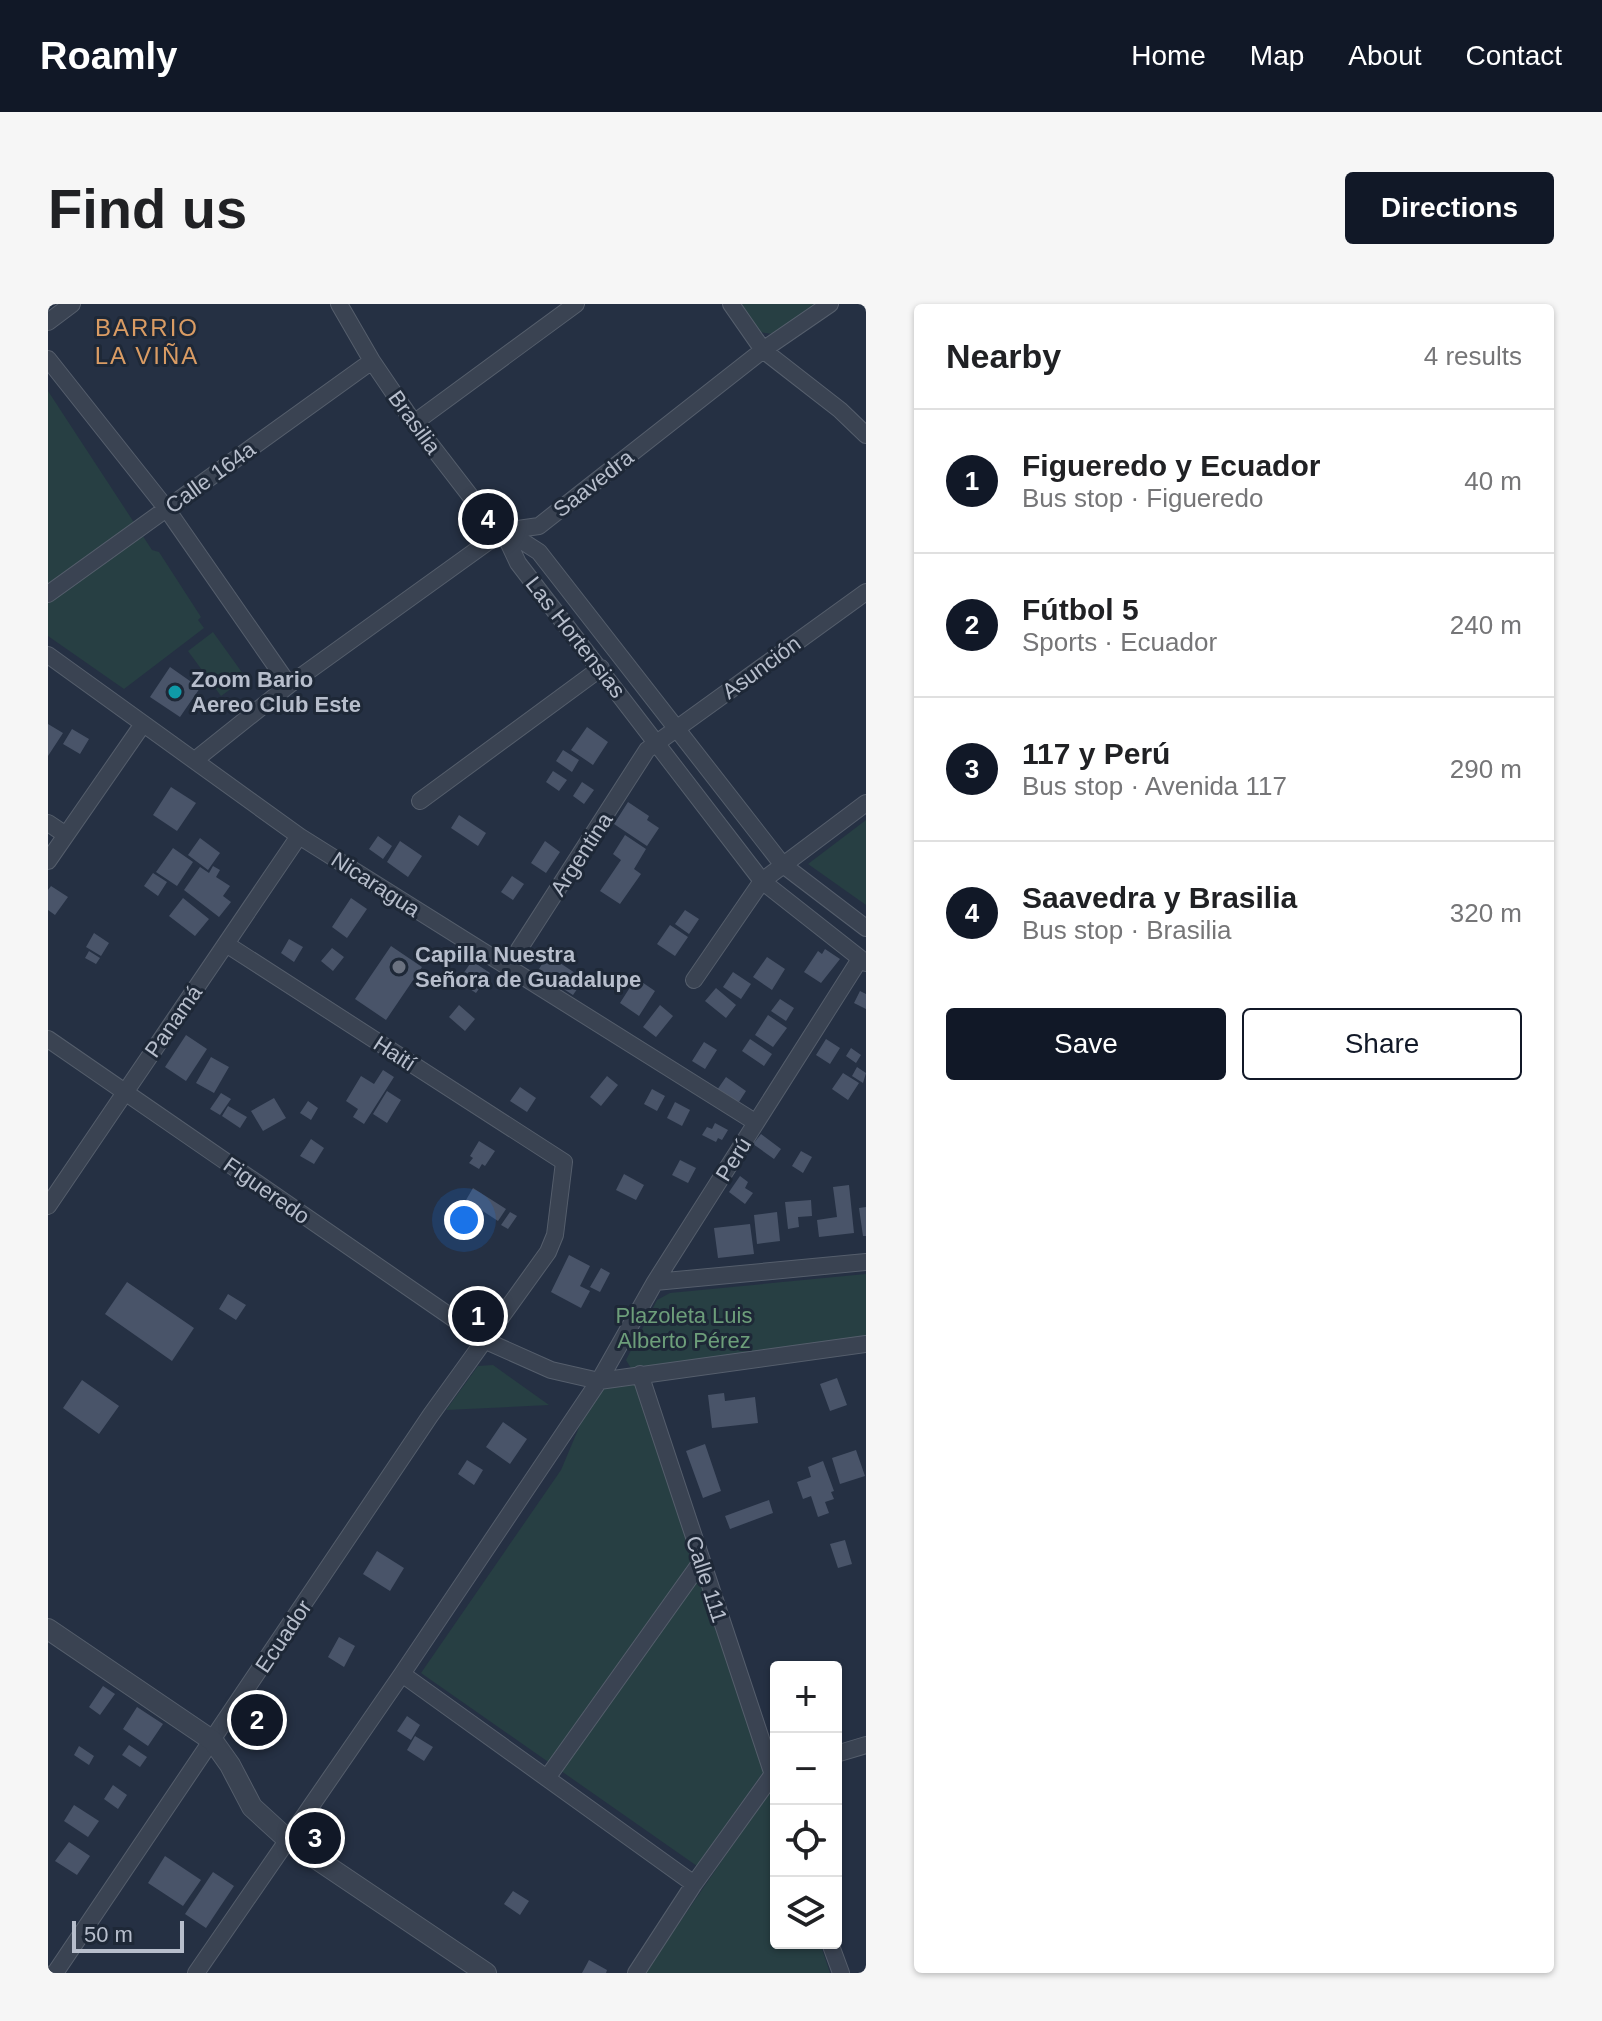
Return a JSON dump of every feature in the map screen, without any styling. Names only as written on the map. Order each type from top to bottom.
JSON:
[{"type":"street","points":[[48,322],[72,304]]},
{"type":"street","name":"Brasilia","points":[[339,304],[372,361],[414,423],[488,519],[503,531]]},
{"type":"street","points":[[414,423],[576,304]]},
{"type":"street","points":[[731,304],[763,350],[840,410],[866,435]]},
{"type":"street","name":"Saavedra","points":[[195,760],[289,685],[503,531],[539,526],[763,350],[830,304]]},
{"type":"street","points":[[48,359],[166,508],[289,685]]},
{"type":"street","name":"Calle 164a","points":[[48,594],[372,361]]},
{"type":"street","name":"Las Hortensias","points":[[503,531],[518,563],[762,881],[863,961]]},
{"type":"street","name":"Las Hortensias","points":[[503,531],[539,552],[782,864],[866,928]]},
{"type":"street","name":"Asunción","points":[[657,742],[866,592]]},
{"type":"street","name":"Nicaragua","points":[[48,655],[299,836],[755,1122]]},
{"type":"street","points":[[420,801],[601,668]]},
{"type":"street","points":[[48,861],[143,724]]},
{"type":"street","name":"Argentina","points":[[507,968],[647,750],[657,742]]},
{"type":"street","points":[[694,980],[762,881],[866,803]]},
{"type":"street","points":[[48,823],[66,835]]},
{"type":"street","name":"Panamá","points":[[48,1206],[299,836]]},
{"type":"street","name":"Haití","points":[[226,944],[564,1162]]},
{"type":"street","name":"Perú","points":[[196,1973],[599,1381],[655,1282],[755,1122],[863,961]]},
{"type":"street","name":"Figueredo","points":[[48,1039],[486,1341],[551,1370],[599,1381]]},
{"type":"street","name":"Ecuador","points":[[55,1973],[430,1416],[548,1252],[555,1235],[564,1162]]},
{"type":"street","points":[[655,1282],[866,1262]]},
{"type":"street","points":[[599,1381],[866,1344]]},
{"type":"street","name":"Calle 111","points":[[640,1374],[770,1762]]},
{"type":"street","points":[[547,1778],[701,1562]]},
{"type":"street","points":[[48,1629],[213,1741],[230,1765],[252,1807],[287,1839],[486,1973]]},
{"type":"street","points":[[402,1674],[694,1884]]},
{"type":"street","points":[[842,1752],[866,1745]]},
{"type":"street","points":[[636,1973],[694,1884],[770,1784]]},
{"type":"street","points":[[832,1949],[841,1973]]},
{"type":"green space","points":[[739,304],[816,304],[773,334],[759,332]]},
{"type":"green space","points":[[48,391],[152,550],[159,552],[201,617],[198,620],[204,628],[124,689],[48,636]]},
{"type":"green space","points":[[213,632],[246,678],[221,696],[188,651]]},
{"type":"green space","points":[[866,820],[866,905],[808,864]]},
{"type":"green space","name":"Plazoleta Luis Alberto Pérez","points":[[866,1274],[866,1340],[632,1370],[626,1360],[657,1300],[670,1293]]},
{"type":"green space","points":[[493,1365],[549,1405],[446,1410],[478,1366]]},
{"type":"green space","points":[[645,1375],[770,1758],[770,1762],[697,1866],[421,1673],[561,1470],[594,1392]]},
{"type":"green space","points":[[261,1690],[284,1707],[252,1751],[229,1734]]},
{"type":"green space","points":[[769,1792],[770,1949],[822,1949],[830,1973],[645,1973]]},
{"type":"building","name":"Zoom Bario Aereo Club Este","points":[[170,667],[200,688],[180,717],[150,697]]},
{"type":"building","points":[[48,724],[63,733],[48,756]]},
{"type":"building","points":[[587,727],[608,742],[593,765],[571,750]]},
{"type":"building","points":[[72,729],[89,739],[80,754],[63,744]]},
{"type":"building","points":[[563,750],[579,760],[572,772],[556,761]]},
{"type":"building","points":[[553,771],[567,780],[559,791],[546,782]]},
{"type":"building","points":[[582,782],[594,790],[584,804],[573,796]]},
{"type":"building","points":[[171,787],[196,803],[177,831],[153,815]]},
{"type":"building","points":[[628,802],[649,816],[647,820],[659,828],[647,846],[614,824]]},
{"type":"building","points":[[459,815],[486,833],[478,846],[451,828]]},
{"type":"building","points":[[625,835],[646,849],[634,869],[641,874],[620,904],[600,891],[621,860],[613,854]]},
{"type":"building","points":[[378,836],[392,846],[383,859],[369,849]]},
{"type":"building","points":[[200,838],[220,853],[208,870],[188,855]]},
{"type":"building","points":[[400,841],[422,856],[408,877],[387,862]]},
{"type":"building","points":[[545,841],[560,852],[546,873],[531,863]]},
{"type":"building","points":[[173,848],[193,862],[177,886],[156,872]]},
{"type":"building","points":[[213,866],[220,870],[216,877],[230,886],[223,896],[231,902],[219,917],[184,890],[200,867],[209,873]]},
{"type":"building","points":[[153,873],[167,882],[158,896],[144,886]]},
{"type":"building","points":[[512,876],[524,884],[513,900],[501,892]]},
{"type":"building","points":[[51,886],[68,897],[55,915],[48,910],[48,890]]},
{"type":"building","points":[[183,898],[209,919],[195,936],[169,916]]},
{"type":"building","points":[[351,898],[367,909],[347,938],[332,927]]},
{"type":"building","points":[[685,910],[699,919],[689,934],[675,924]]},
{"type":"building","points":[[670,925],[688,937],[675,956],[657,944]]},
{"type":"building","points":[[94,933],[109,943],[101,956],[86,947]]},
{"type":"building","points":[[289,939],[303,947],[294,962],[281,953]]},
{"type":"building","points":[[391,946],[422,967],[386,1020],[355,999]]},
{"type":"building","points":[[332,948],[344,957],[333,971],[321,961]]},
{"type":"building","points":[[825,949],[840,959],[821,983],[804,972],[818,951],[822,954]]},
{"type":"building","points":[[89,951],[100,958],[96,964],[85,958]]},
{"type":"building","points":[[548,955],[584,979],[573,995],[537,972]]},
{"type":"building","points":[[767,957],[785,969],[772,990],[753,977]]},
{"type":"building","points":[[472,961],[490,973],[476,993],[458,981]]},
{"type":"building","points":[[733,972],[751,984],[741,999],[723,987]]},
{"type":"building","points":[[636,978],[655,991],[639,1016],[620,1003]]},
{"type":"building","points":[[716,988],[736,1005],[726,1018],[705,1001]]},
{"type":"building","points":[[860,991],[866,994],[866,1009],[854,1003]]},
{"type":"building","points":[[780,999],[794,1008],[786,1021],[771,1011]]},
{"type":"building","points":[[459,1005],[475,1019],[465,1031],[449,1017]]},
{"type":"building","points":[[660,1005],[673,1016],[656,1037],[643,1027]]},
{"type":"building","points":[[768,1015],[787,1028],[773,1047],[755,1035]]},
{"type":"building","points":[[186,1035],[207,1049],[186,1081],[165,1067]]},
{"type":"building","points":[[750,1039],[772,1054],[764,1066],[742,1051]]},
{"type":"building","points":[[826,1039],[840,1048],[830,1064],[816,1055]]},
{"type":"building","points":[[704,1042],[717,1050],[705,1069],[692,1061]]},
{"type":"building","points":[[851,1048],[861,1055],[856,1063],[846,1056]]},
{"type":"building","points":[[211,1057],[229,1067],[214,1093],[196,1083]]},
{"type":"building","points":[[857,1067],[866,1073],[863,1083],[852,1076]]},
{"type":"building","points":[[383,1070],[394,1077],[364,1124],[353,1117],[358,1109],[346,1101],[361,1076],[374,1084]]},
{"type":"building","points":[[843,1073],[859,1083],[848,1100],[832,1089]]},
{"type":"building","points":[[607,1076],[618,1085],[601,1106],[590,1097]]},
{"type":"building","points":[[726,1077],[746,1091],[737,1105],[717,1090]]},
{"type":"building","points":[[520,1087],[536,1098],[527,1112],[510,1101]]},
{"type":"building","points":[[652,1089],[665,1096],[657,1111],[644,1104]]},
{"type":"building","points":[[387,1091],[401,1100],[387,1123],[373,1114]]},
{"type":"building","points":[[221,1093],[231,1099],[220,1115],[210,1109]]},
{"type":"building","points":[[274,1098],[286,1118],[263,1131],[251,1111]]},
{"type":"building","points":[[308,1101],[318,1108],[311,1120],[300,1113]]},
{"type":"building","points":[[675,1102],[690,1110],[682,1126],[667,1118]]},
{"type":"building","points":[[228,1106],[247,1117],[240,1128],[222,1116]]},
{"type":"building","points":[[715,1123],[728,1130],[722,1140],[718,1138],[716,1142],[702,1135],[707,1127],[712,1129]]},
{"type":"building","points":[[761,1134],[781,1149],[774,1159],[753,1144]]},
{"type":"building","points":[[311,1139],[324,1148],[314,1164],[300,1156]]},
{"type":"building","points":[[479,1141],[495,1151],[485,1166],[482,1164],[479,1169],[469,1163]]},
{"type":"building","points":[[801,1151],[812,1157],[803,1173],[792,1166]]},
{"type":"building","points":[[680,1160],[696,1168],[688,1183],[672,1175]]},
{"type":"building","points":[[624,1174],[644,1185],[636,1200],[616,1190]]},
{"type":"building","points":[[740,1176],[748,1182],[745,1188],[753,1193],[745,1204],[729,1192]]},
{"type":"building","points":[[849,1185],[854,1233],[819,1237],[817,1220],[837,1217],[833,1187]]},
{"type":"building","points":[[473,1188],[506,1209],[498,1221],[466,1200]]},
{"type":"building","points":[[811,1200],[812,1216],[798,1217],[799,1227],[788,1229],[785,1202]]},
{"type":"building","points":[[866,1207],[866,1236],[863,1236],[859,1208]]},
{"type":"building","points":[[510,1212],[517,1216],[508,1229],[501,1225]]},
{"type":"building","points":[[777,1212],[780,1241],[757,1244],[754,1215]]},
{"type":"building","points":[[750,1224],[754,1254],[718,1258],[714,1228]]},
{"type":"building","points":[[569,1255],[590,1266],[580,1286],[590,1291],[581,1308],[551,1292]]},
{"type":"building","points":[[601,1268],[610,1273],[600,1292],[590,1287]]},
{"type":"building","points":[[127,1282],[194,1328],[172,1361],[105,1314]]},
{"type":"building","points":[[228,1294],[246,1305],[236,1320],[219,1309]]},
{"type":"building","points":[[837,1378],[847,1405],[830,1411],[820,1384]]},
{"type":"building","points":[[82,1380],[119,1406],[99,1434],[63,1408]]},
{"type":"building","points":[[724,1393],[725,1401],[755,1397],[758,1423],[712,1428],[708,1395]]},
{"type":"building","points":[[503,1422],[527,1439],[510,1464],[486,1447]]},
{"type":"building","points":[[705,1444],[721,1491],[703,1498],[686,1451]]},
{"type":"building","points":[[856,1450],[865,1476],[840,1484],[832,1458]]},
{"type":"building","points":[[467,1460],[483,1470],[474,1485],[458,1474]]},
{"type":"building","points":[[823,1461],[834,1499],[825,1502],[829,1513],[818,1517],[811,1496],[803,1499],[797,1482],[811,1477],[808,1467]]},
{"type":"building","points":[[769,1500],[773,1513],[730,1529],[725,1516]]},
{"type":"building","points":[[845,1540],[852,1564],[838,1568],[830,1544]]},
{"type":"building","points":[[377,1551],[404,1568],[390,1591],[363,1574]]},
{"type":"building","points":[[339,1637],[355,1646],[344,1667],[328,1657]]},
{"type":"building","points":[[103,1686],[115,1694],[100,1715],[89,1707]]},
{"type":"building","points":[[137,1707],[163,1724],[148,1746],[123,1729]]},
{"type":"building","points":[[407,1716],[420,1725],[411,1740],[397,1731]]},
{"type":"building","points":[[415,1736],[433,1747],[424,1761],[407,1750]]},
{"type":"building","points":[[129,1745],[147,1757],[140,1767],[122,1755]]},
{"type":"building","points":[[79,1746],[94,1756],[89,1765],[74,1755]]},
{"type":"building","points":[[113,1785],[127,1795],[118,1809],[104,1799]]},
{"type":"building","points":[[74,1805],[99,1821],[88,1837],[64,1821]]},
{"type":"building","points":[[69,1842],[90,1856],[77,1875],[55,1861]]},
{"type":"building","points":[[165,1856],[201,1880],[183,1906],[148,1883]]},
{"type":"building","points":[[213,1872],[234,1886],[206,1928],[185,1914]]},
{"type":"building","points":[[513,1891],[529,1901],[520,1915],[504,1904]]},
{"type":"building","points":[[589,1960],[607,1970],[606,1973],[582,1973]]},
{"type":"place","name":"Saavedra y Brasilia","points":[[488,519]]},
{"type":"place","name":"Zoom Bario Aereo Club Este","points":[[175,692]]},
{"type":"place","name":"Capilla Nuestra Señora de Guadalupe","points":[[399,967]]},
{"type":"place","name":"Figueredo y Ecuador","points":[[478,1316]]},
{"type":"place","name":"Fútbol 5","points":[[257,1720]]},
{"type":"place","name":"117 y Perú","points":[[315,1838]]},
{"type":"district","name":"BARRIO LA VIÑA","points":[[147,342]]}]
